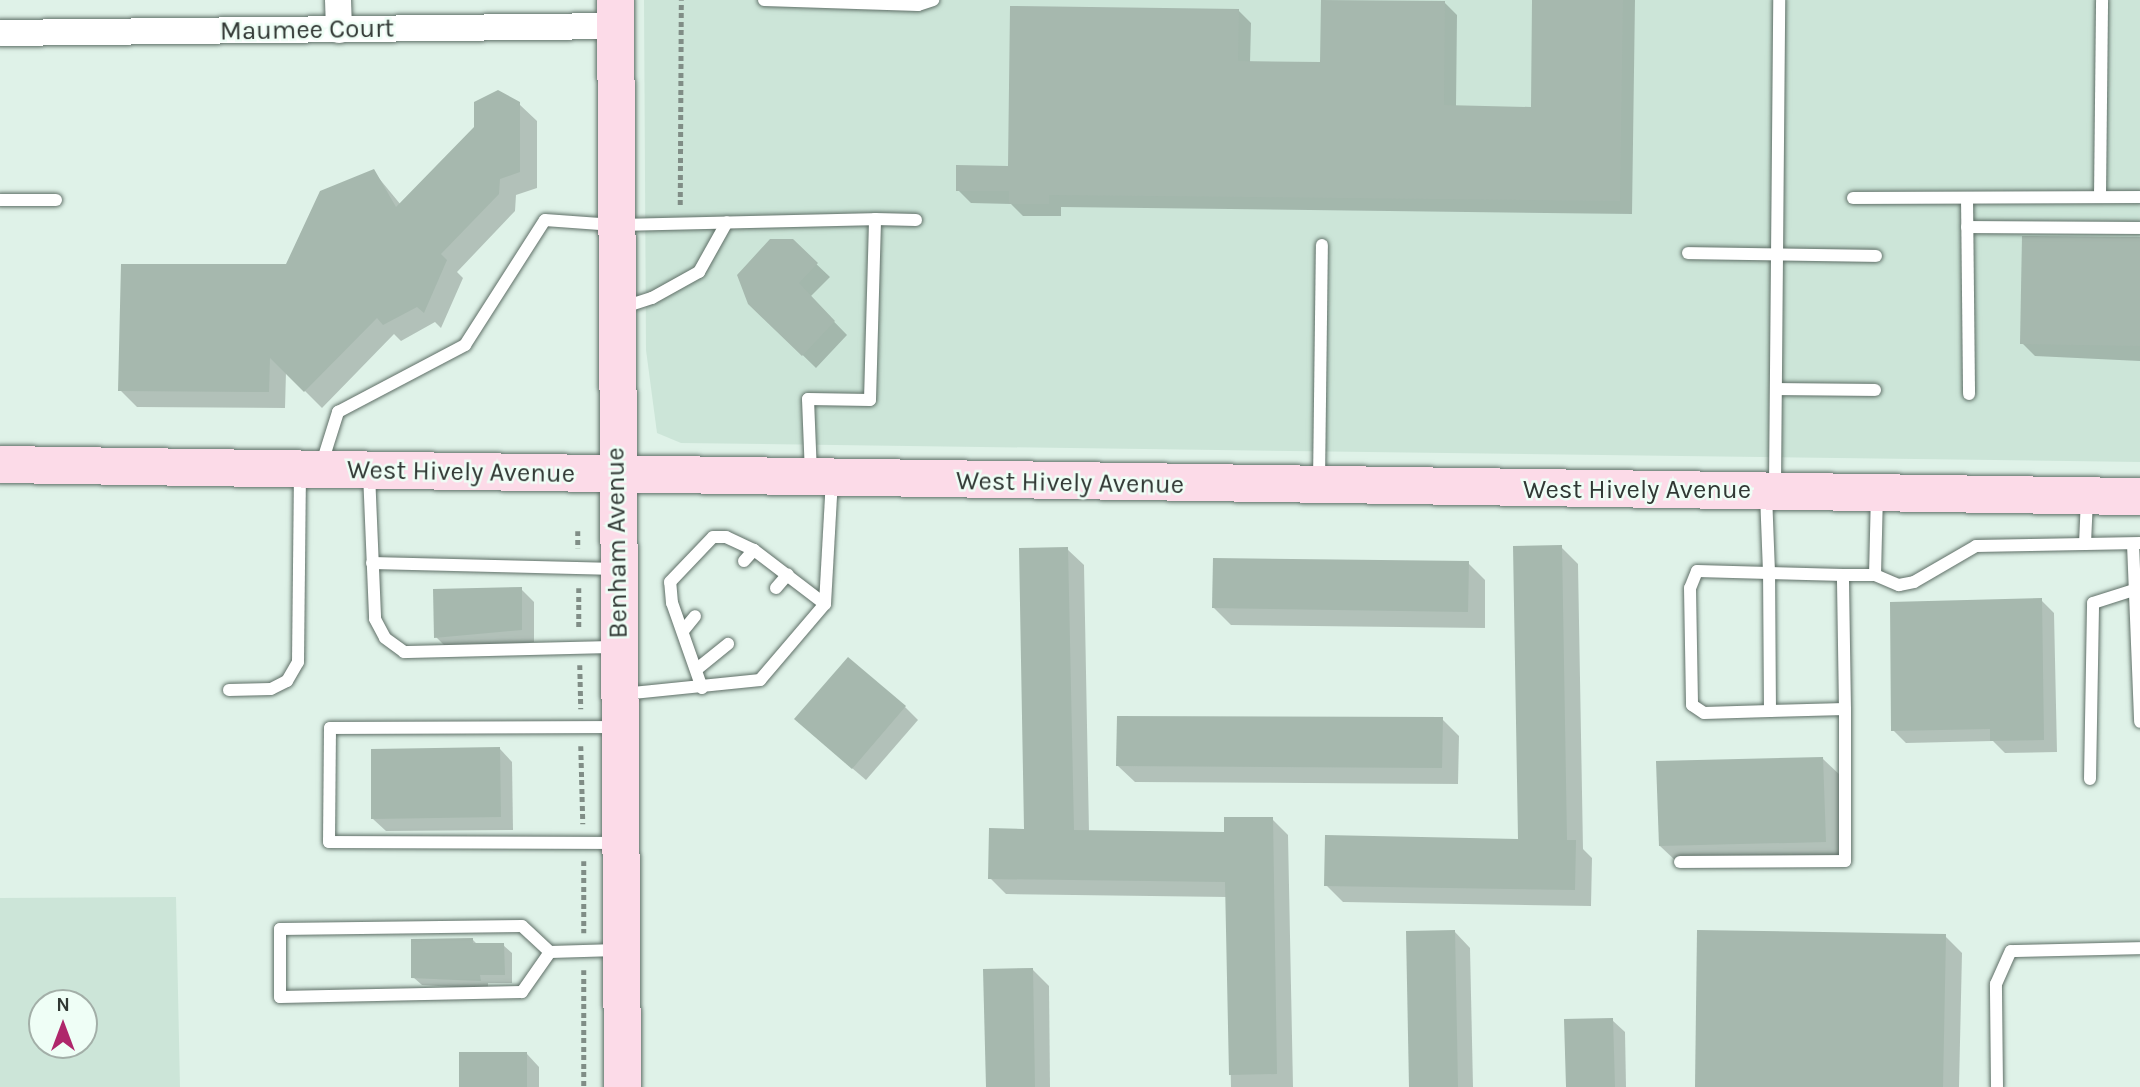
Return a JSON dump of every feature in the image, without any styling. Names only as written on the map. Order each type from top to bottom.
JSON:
[{"type":"street","points":[[338,0],[339,30]]},
{"type":"street","name":"Maumee Court","points":[[0,33],[339,30],[615,13]]},
{"type":"street","name":"Benham Avenue","points":[[615,13],[614,310],[622,1087]]},
{"type":"street","name":"West Hively Avenue","points":[[0,464],[1319,486],[2140,496]]},
{"type":"lane","points":[[764,0],[918,5],[933,0]]},
{"type":"lane","points":[[1770,711],[1769,573],[1777,389],[1779,0]]},
{"type":"lane","points":[[2100,197],[2102,0]]},
{"type":"lane","points":[[1853,198],[2140,197]]},
{"type":"lane","points":[[1967,198],[1969,394]]},
{"type":"lane","points":[[0,200],[56,200]]},
{"type":"lane","points":[[620,842],[329,842],[330,728],[581,727],[619,711],[702,688],[760,680],[825,604],[821,478],[808,399],[870,400],[875,219]]},
{"type":"lane","points":[[229,690],[271,689],[287,681],[298,662],[310,469],[338,412],[466,345],[545,220],[614,225],[916,220]]},
{"type":"lane","points":[[614,310],[652,298],[699,272],[727,222]]},
{"type":"lane","points":[[1967,227],[2140,228]]},
{"type":"lane","points":[[1319,486],[1322,244]]},
{"type":"lane","points":[[1688,253],[1876,256]]},
{"type":"lane","points":[[1777,389],[1875,390]]},
{"type":"lane","points":[[369,471],[375,619],[385,638],[404,652],[619,647]]},
{"type":"lane","points":[[1875,575],[1877,492]]},
{"type":"lane","points":[[2085,544],[2087,495]]},
{"type":"lane","points":[[702,688],[672,603],[670,582],[713,537],[726,537],[754,550],[825,604]]},
{"type":"lane","points":[[1845,709],[1704,713],[1692,705],[1690,588],[1697,572],[1875,575],[1899,585],[1914,582],[1976,546],[2136,544],[2140,722]]},
{"type":"lane","points":[[744,561],[754,550]]},
{"type":"lane","points":[[372,563],[618,569]]},
{"type":"lane","points":[[776,588],[788,574]]},
{"type":"lane","points":[[1679,862],[1845,860],[1843,575]]},
{"type":"lane","points":[[2090,779],[2093,603],[2137,589]]},
{"type":"lane","points":[[683,631],[695,616]]},
{"type":"lane","points":[[697,669],[728,644]]},
{"type":"lane","points":[[550,952],[522,992],[280,996],[280,929],[522,926],[550,952],[621,950]]},
{"type":"lane","points":[[1997,1087],[1996,984],[2011,951],[2140,948]]},
{"type":"path","points":[[680,224],[681,0]]},
{"type":"path","points":[[578,531],[584,842],[584,1087]]},
{"type":"shaded area","points":[[644,0],[2140,0],[2140,462],[681,443],[657,433],[646,350]]},
{"type":"shaded area","points":[[176,897],[180,1087],[0,1087],[0,898]]},
{"type":"building","points":[[1321,0],[1445,1],[1444,105],[1531,107],[1532,0],[1623,0],[1620,201],[1049,195],[1049,204],[1009,204],[1009,191],[956,191],[956,165],[1008,166],[1010,6],[1239,9],[1238,61],[1320,62]]},
{"type":"building","points":[[498,90],[520,102],[520,172],[500,179],[499,194],[441,254],[447,260],[424,313],[417,307],[383,325],[377,318],[304,392],[270,358],[269,392],[118,391],[121,264],[286,264],[320,191],[374,169],[396,207],[474,127],[474,102]]},
{"type":"building","points":[[2022,236],[2140,237],[2140,346],[2020,344]]},
{"type":"building","points":[[770,239],[793,239],[818,263],[799,283],[835,321],[802,356],[748,304],[737,275]]},
{"type":"building","points":[[1562,545],[1567,840],[1576,840],[1575,890],[1324,886],[1325,835],[1518,839],[1513,546]]},
{"type":"building","points":[[1068,547],[1074,830],[1224,832],[1224,817],[1273,817],[1277,1074],[1229,1075],[1225,882],[988,879],[989,828],[1024,829],[1019,548]]},
{"type":"building","points":[[1213,558],[1469,561],[1468,612],[1212,608]]},
{"type":"building","points":[[522,587],[522,630],[434,638],[433,589]]},
{"type":"building","points":[[2042,598],[2044,740],[1990,741],[1990,729],[1891,731],[1890,602]]},
{"type":"building","points":[[848,657],[906,706],[852,769],[794,719]]},
{"type":"building","points":[[1117,716],[1443,717],[1442,768],[1116,766]]},
{"type":"building","points":[[500,747],[501,817],[371,819],[371,749]]},
{"type":"building","points":[[1823,757],[1826,842],[1659,846],[1656,761]]},
{"type":"building","points":[[1455,930],[1458,1087],[1409,1087],[1406,931]]},
{"type":"building","points":[[1697,930],[1946,934],[1943,1087],[1695,1087]]},
{"type":"building","points":[[473,938],[473,943],[504,943],[505,975],[480,975],[481,981],[411,978],[411,939]]},
{"type":"building","points":[[1033,968],[1035,1087],[986,1087],[983,969]]},
{"type":"building","points":[[1613,1018],[1615,1087],[1566,1087],[1564,1019]]},
{"type":"building","points":[[459,1052],[527,1052],[527,1087],[459,1087]]}]
